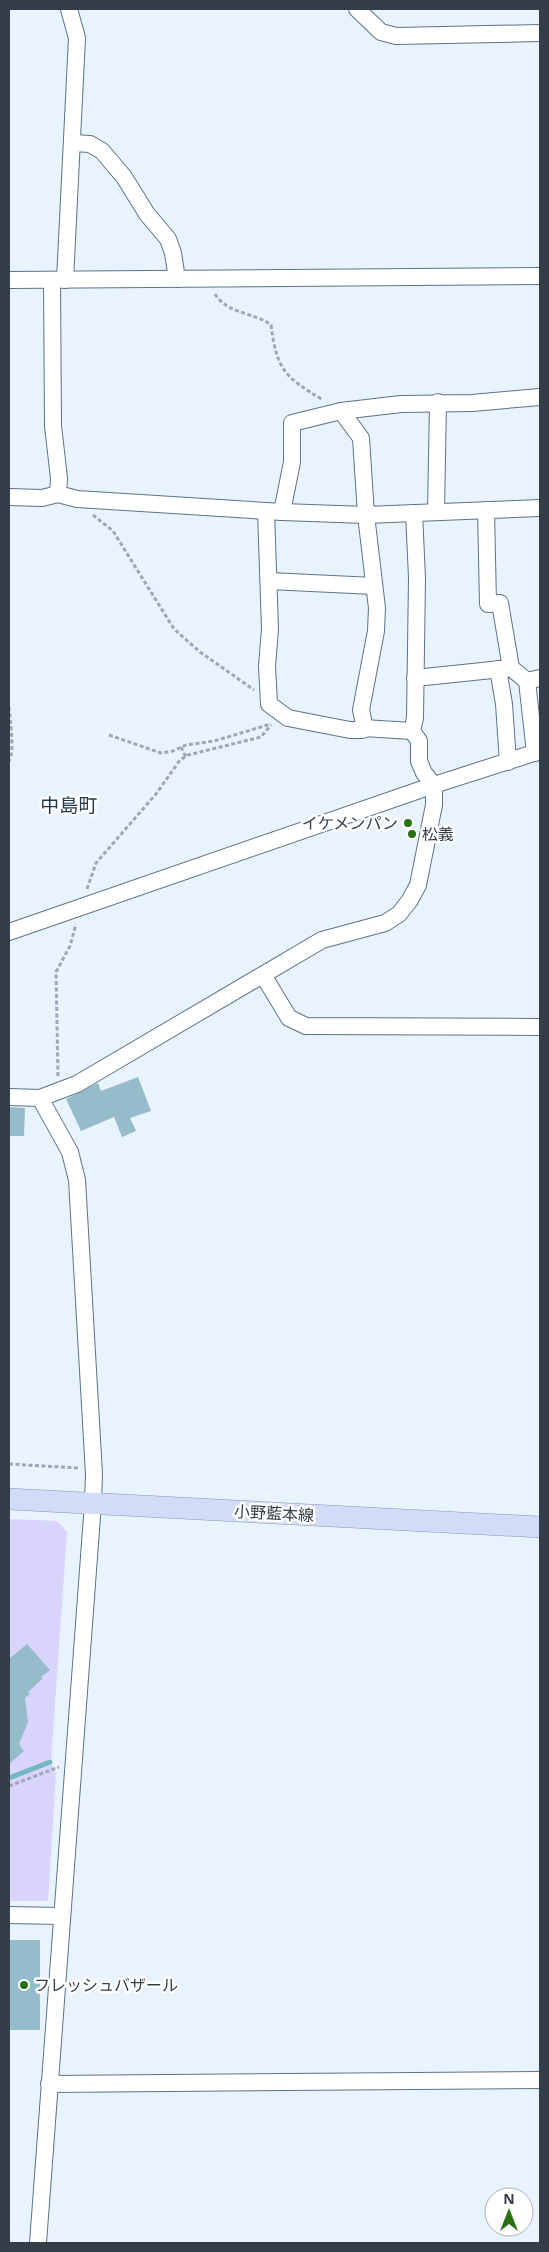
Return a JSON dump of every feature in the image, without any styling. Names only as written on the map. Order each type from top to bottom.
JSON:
[{"type":"main road","name":"小野藍本線","points":[[9,1498],[540,1527]]},
{"type":"street","points":[[58,494],[59,478],[53,426],[58,280],[73,143],[77,38],[69,9]]},
{"type":"street","points":[[357,9],[381,32],[396,36],[540,33]]},
{"type":"street","points":[[73,143],[90,144],[102,151],[124,177],[147,214],[168,239],[174,253],[177,279]]},
{"type":"street","points":[[9,280],[540,276]]},
{"type":"street","points":[[412,731],[363,728],[363,730],[350,730],[288,718],[276,718],[269,704],[269,581],[274,512],[292,462],[292,423],[341,411],[438,402],[472,403],[540,397]]},
{"type":"street","points":[[436,512],[438,402]]},
{"type":"street","points":[[341,411],[361,438],[366,515],[377,608],[376,631],[361,710],[363,728]]},
{"type":"street","points":[[9,497],[42,498],[58,494],[77,499],[274,512],[366,515],[540,508]]},
{"type":"street","points":[[486,510],[488,604],[500,603],[505,668],[504,704],[508,762]]},
{"type":"street","points":[[9,1097],[40,1098],[77,1084],[322,940],[385,924],[399,914],[410,900],[418,885],[434,805],[434,785],[424,773],[419,761],[418,741],[412,731],[415,718],[417,578],[414,513]]},
{"type":"street","points":[[269,581],[374,586]]},
{"type":"street","points":[[9,932],[434,785],[538,752],[534,679],[505,668],[415,678]]},
{"type":"street","points":[[263,975],[289,1018],[306,1026],[540,1026]]},
{"type":"street","points":[[38,2243],[93,1503],[93,1464],[77,1180],[70,1152],[40,1098]]},
{"type":"street","points":[[9,1915],[61,1916]]},
{"type":"street","points":[[49,2084],[540,2080]]},
{"type":"path","points":[[210,279],[216,296],[227,307],[263,319],[271,325],[279,365],[299,386],[341,411]]},
{"type":"path","points":[[77,499],[113,531],[174,629],[234,678],[268,697]]},
{"type":"path","points":[[9,707],[11,758],[9,761]]},
{"type":"path","points":[[109,735],[161,753],[214,741],[276,718]]},
{"type":"path","points":[[58,1091],[56,972],[76,930],[81,907],[96,863],[156,794],[180,760],[261,737],[276,718]]},
{"type":"path","points":[[181,747],[186,757]]},
{"type":"path","points":[[9,1464],[80,1468]]},
{"type":"path","points":[[9,1786],[59,1767]]},
{"type":"shaded area","points":[[9,1519],[57,1521],[67,1532],[51,1762],[56,1774],[48,1901],[9,1901]]},
{"type":"building","points":[[138,1077],[151,1111],[130,1118],[136,1131],[122,1137],[114,1117],[81,1131],[66,1099],[98,1083],[101,1091]]},
{"type":"building","points":[[9,1107],[25,1108],[24,1136],[9,1136]]},
{"type":"building","points":[[27,1644],[50,1670],[41,1677],[43,1678],[28,1692],[30,1694],[25,1698],[28,1722],[19,1744],[24,1751],[9,1764],[9,1659]]},
{"type":"building","name":"フレッシュバザール","points":[[9,1940],[40,1940],[40,2030],[9,2030]]},
{"type":"waterway","points":[[9,1778],[50,1762]]},
{"type":"place","name":"イケメンパン","points":[[408,823]]},
{"type":"place","name":"松義","points":[[412,834]]},
{"type":"place","name":"フレッシュバザール","points":[[24,1985]]},
{"type":"district","name":"中島町","points":[[69,805]]}]
